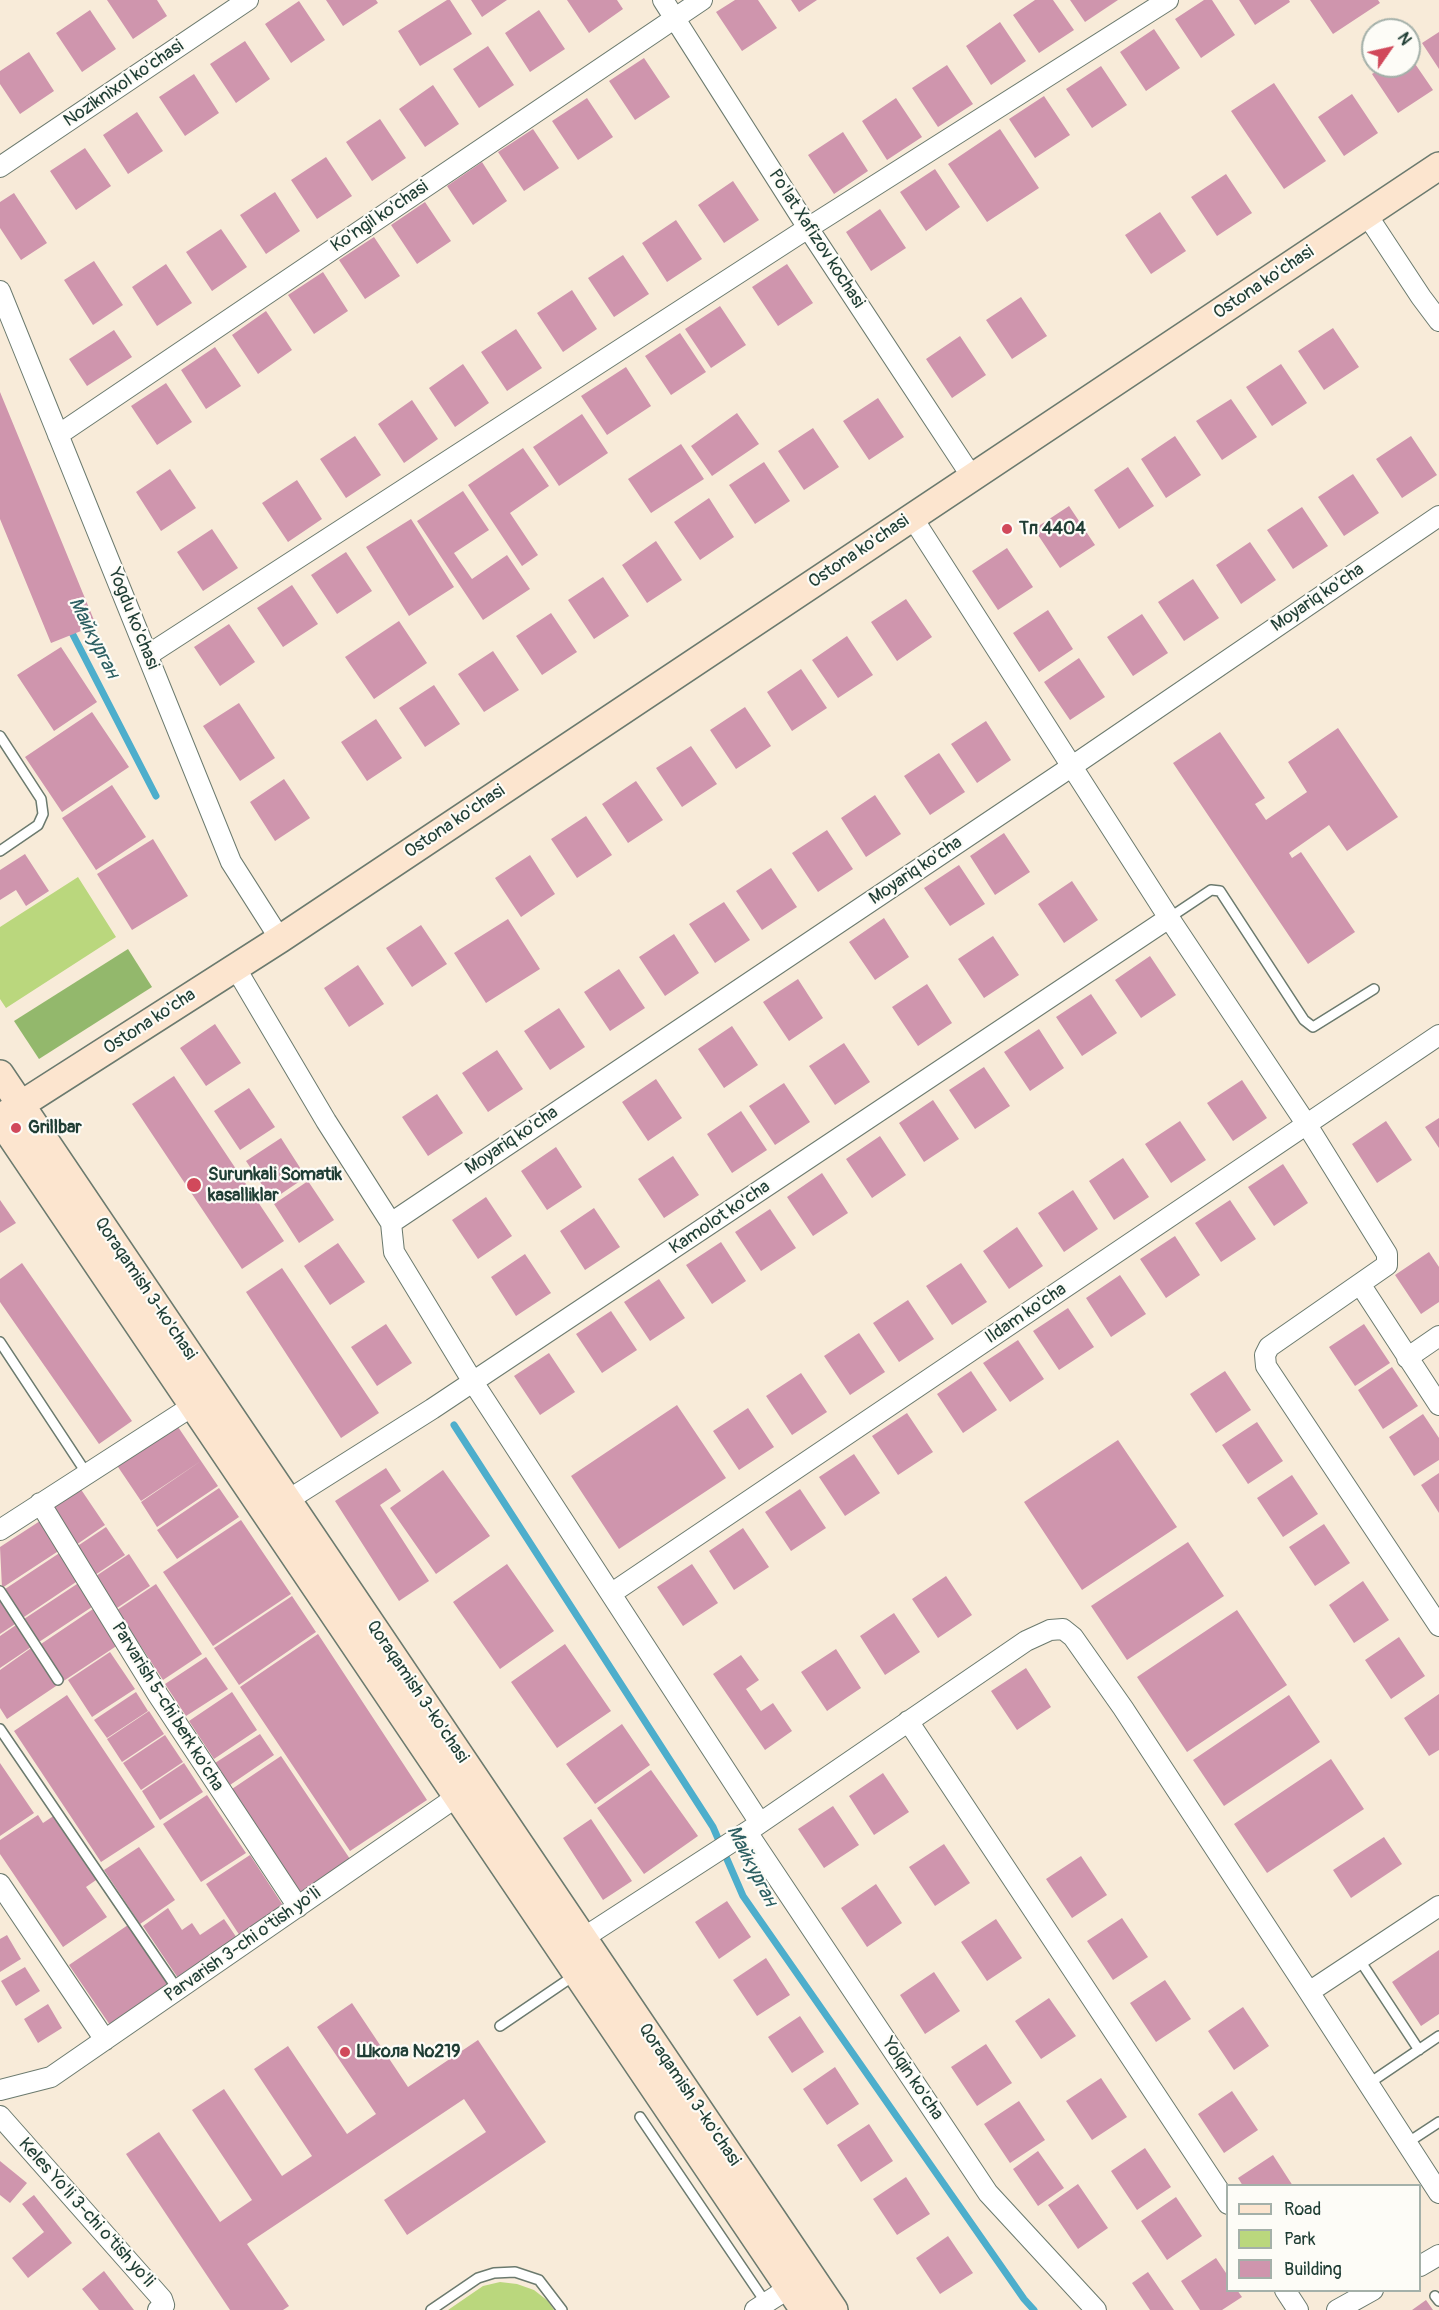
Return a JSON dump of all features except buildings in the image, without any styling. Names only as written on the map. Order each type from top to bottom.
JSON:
[{"type":"main road","name":"Ostona ko'chasi","points":[[280,939],[1439,166]]},
{"type":"main road","name":"Ostona ko'cha","points":[[5,1110],[280,939]]},
{"type":"main road","name":"Qoraqamish 3-ko'chasi","points":[[0,1074],[5,1110],[194,1405],[278,1507]]},
{"type":"main road","name":"Qoraqamish 3-ko'chasi","points":[[5,1110],[278,1507],[801,2291]]},
{"type":"main road","name":"Qoraqamish 3-ko'chasi","points":[[572,1945],[577,1974],[801,2291],[834,2310]]},
{"type":"street","name":"Noziknixol ko'chasi","points":[[0,167],[248,0]]},
{"type":"street","name":"Po'lat Xafizov kochasi","points":[[663,0],[808,228],[972,477]]},
{"type":"street","name":"Ko'ngil ko'chasi","points":[[58,435],[702,0]]},
{"type":"street","points":[[148,655],[808,228],[1168,0]]},
{"type":"street","points":[[1367,214],[1439,321]]},
{"type":"street","name":"Yogdu ko'chasi","points":[[0,291],[231,862],[280,939]]},
{"type":"street","name":"Moyariq ko'cha","points":[[391,1223],[1439,516]]},
{"type":"street","points":[[912,517],[1387,1254],[1387,1265],[1269,1347],[1265,1355],[1266,1366],[1439,1626]]},
{"type":"street","name":"Kamolot ko'cha","points":[[278,1507],[468,1386],[1169,918]]},
{"type":"street","points":[[235,968],[326,1121],[391,1223]]},
{"type":"street","name":"Ildam ko'cha","points":[[612,1593],[1439,1035]]},
{"type":"street","name":"Yolqin ko'cha","points":[[391,1223],[394,1252],[468,1386],[612,1593],[754,1827],[988,2193],[1096,2310]]},
{"type":"street","points":[[1360,1284],[1439,1405]]},
{"type":"street","points":[[1407,1358],[1439,1336]]},
{"type":"street","points":[[0,1530],[194,1405]]},
{"type":"street","name":"Parvarish 5-chi berk ko'cha","points":[[40,1503],[164,1705],[298,1907]]},
{"type":"street","points":[[572,1945],[754,1827],[1026,1641],[1050,1630],[1064,1629],[1074,1637],[1123,1708],[1439,2193]]},
{"type":"street","points":[[908,1721],[1226,2202]]},
{"type":"street","name":"Parvarish 3-chi o'tish yo'li","points":[[0,2090],[51,2077],[467,1790]]},
{"type":"street","points":[[0,1884],[105,2040]]},
{"type":"street","points":[[1309,1992],[1439,1906]]},
{"type":"street","name":"Keles Yo'li 3-chi o'tish yo'li","points":[[0,2116],[162,2299],[164,2305],[158,2310]]},
{"type":"street","points":[[1421,2265],[1439,2255]]},
{"type":"street","points":[[760,2307],[801,2291]]},
{"type":"street","points":[[1286,2292],[1298,2310]]},
{"type":"street","points":[[1336,2310],[1369,2292]]},
{"type":"lane","points":[[0,736],[41,799],[43,814],[38,825],[0,851]]},
{"type":"lane","points":[[1169,918],[1211,890],[1220,891],[1304,1020],[1313,1027],[1374,988]]},
{"type":"lane","points":[[0,1342],[87,1474]]},
{"type":"lane","points":[[0,1591],[58,1680]]},
{"type":"lane","points":[[0,1729],[178,1990]]},
{"type":"lane","points":[[1359,1959],[1419,2050]]},
{"type":"lane","points":[[500,2026],[577,1974]]},
{"type":"lane","points":[[1368,2084],[1439,2036]]},
{"type":"lane","points":[[640,2117],[760,2307]]},
{"type":"lane","points":[[1407,2143],[1439,2122]]},
{"type":"lane","points":[[431,2310],[478,2278],[494,2273],[515,2272],[539,2280],[562,2310]]},
{"type":"green space","points":[[78,877],[116,937],[6,1008],[0,999],[0,927]]},
{"type":"green space","points":[[128,949],[152,987],[39,1059],[14,1021]]},
{"type":"green space","points":[[500,2282],[517,2284],[534,2290],[548,2301],[554,2310],[448,2310],[483,2286]]},
{"type":"waterway","name":"Майкурган","points":[[69,627],[156,796]]},
{"type":"waterway","name":"Майкурган","points":[[454,1425],[713,1827],[743,1896],[1024,2299],[1034,2310]]},
{"type":"place","name":"Тп 4404","points":[[1007,529]]},
{"type":"place","name":"Grillbar","points":[[16,1128]]},
{"type":"place","name":"Surunkali Somatik kasalliklar","points":[[194,1185]]},
{"type":"place","name":"Школа №219","points":[[345,2052]]}]
